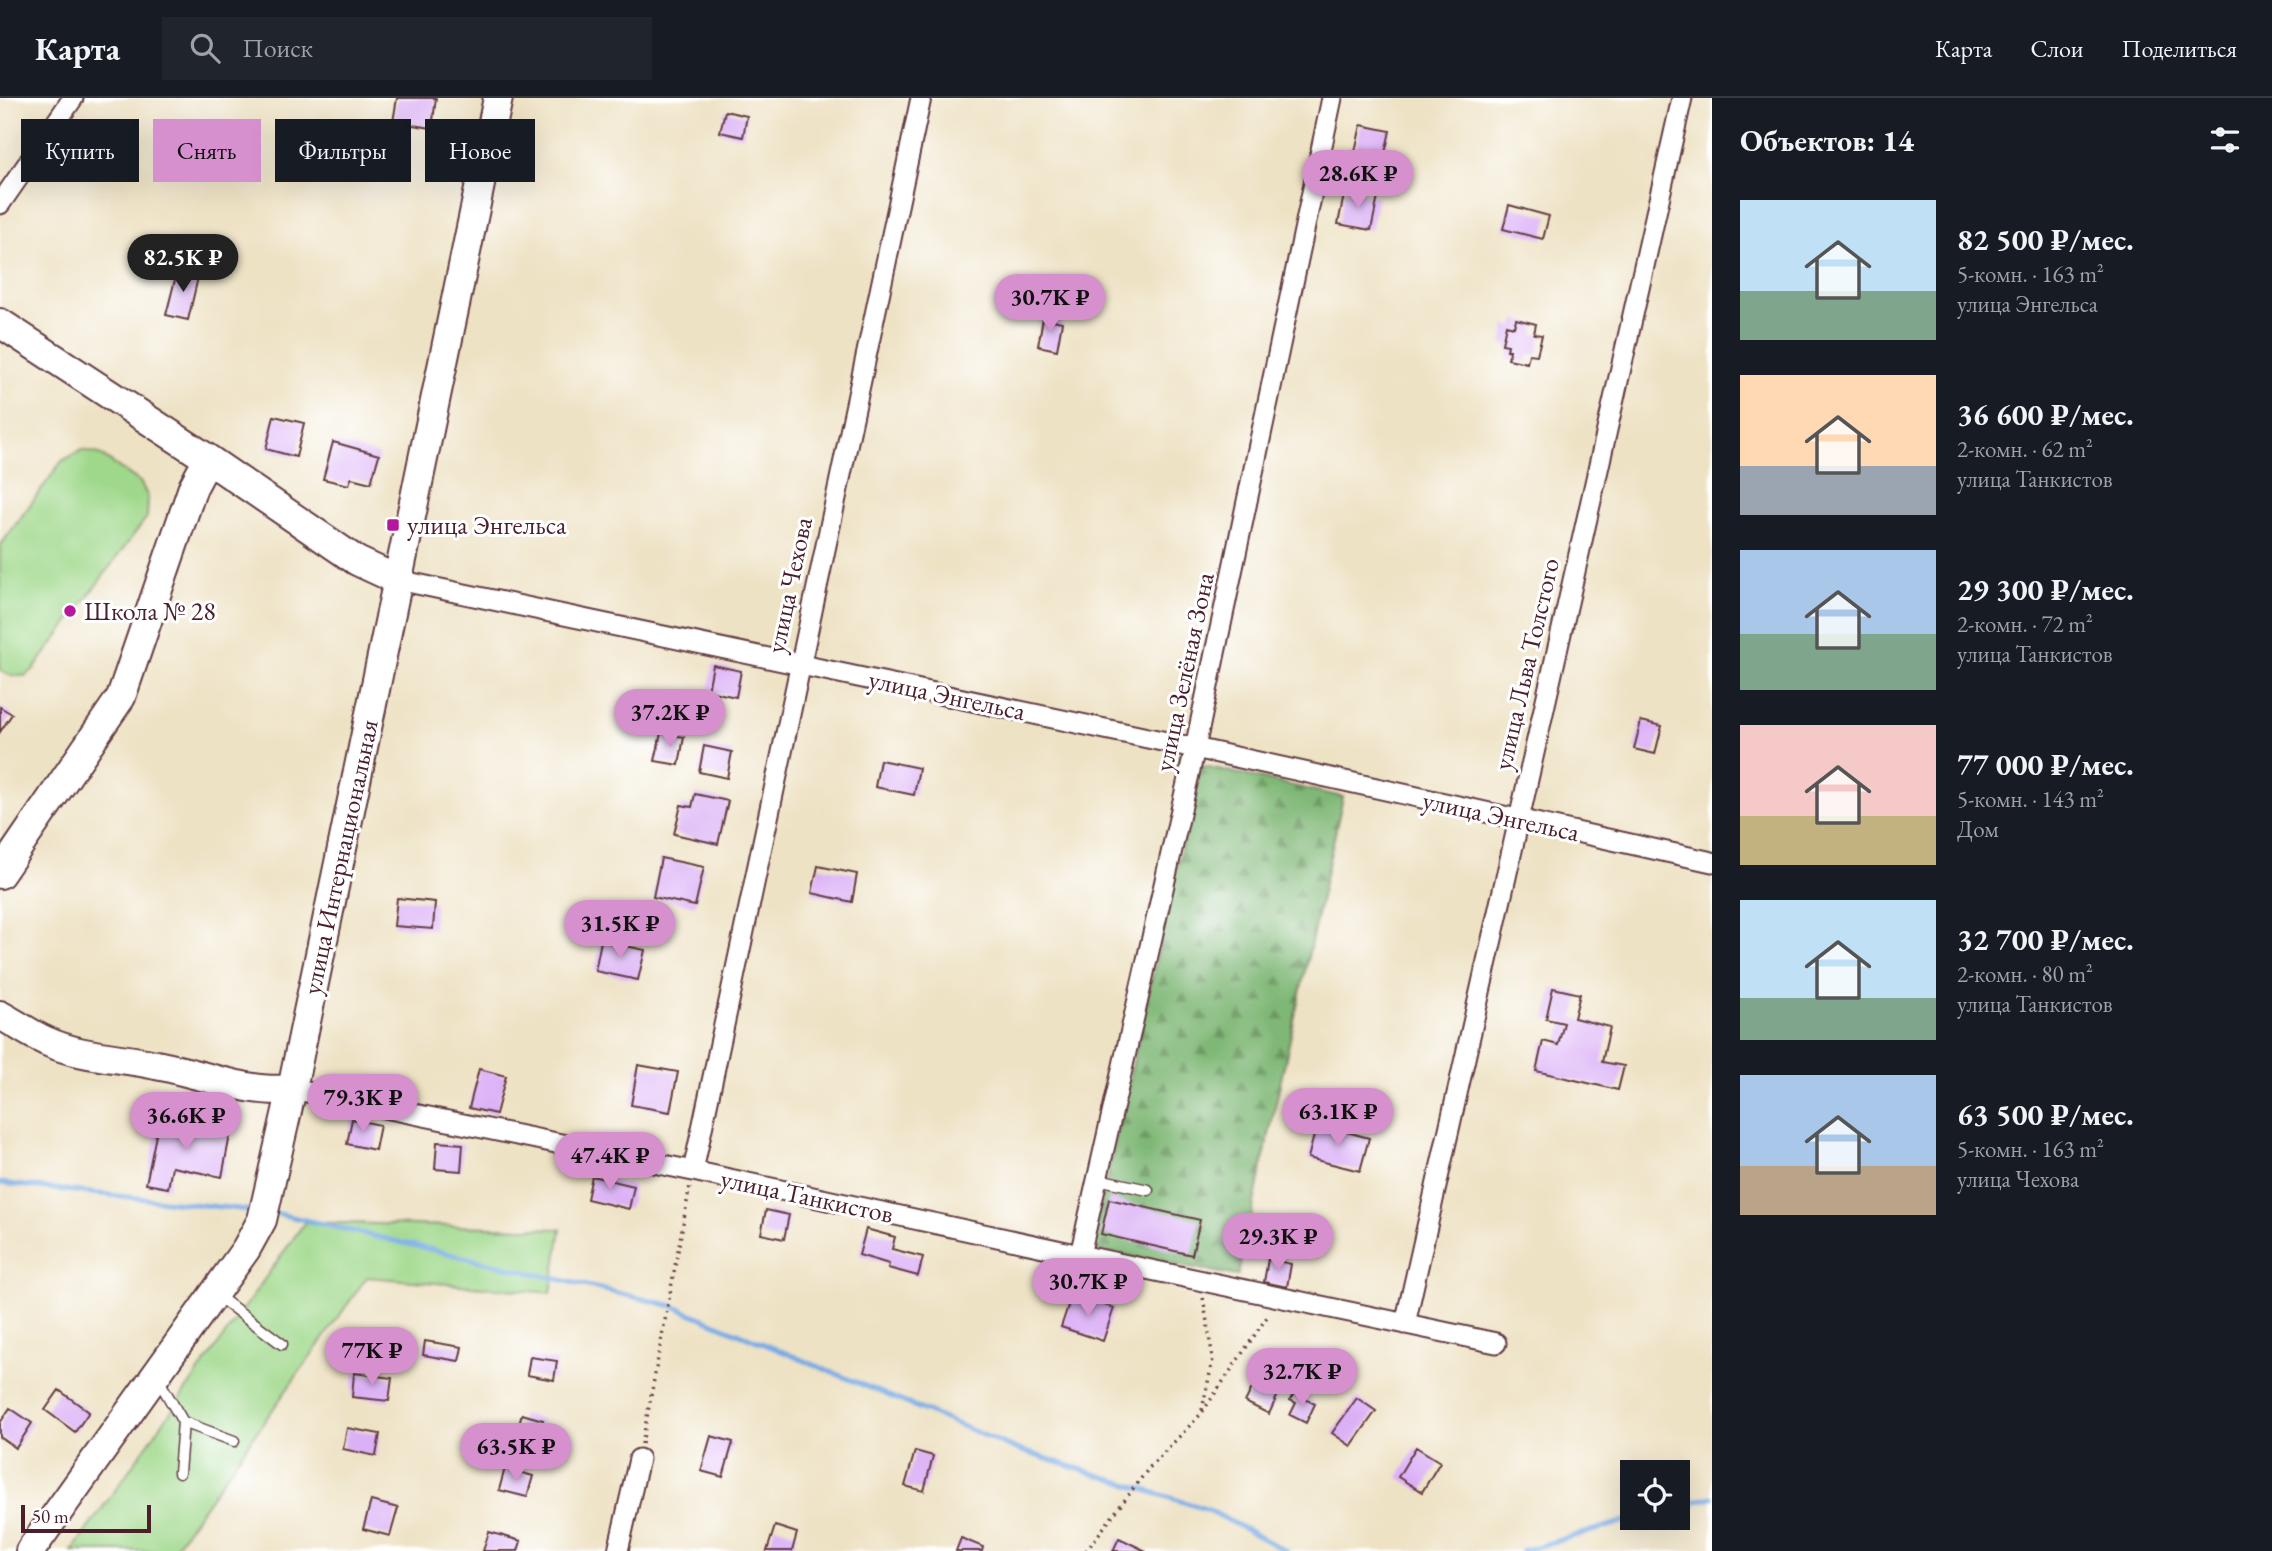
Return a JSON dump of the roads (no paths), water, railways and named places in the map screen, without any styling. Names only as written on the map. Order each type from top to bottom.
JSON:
[{"type":"main road","name":"улица Интернациональная","points":[[30,1551],[246,1250],[262,1220],[292,1089],[498,98]]},
{"type":"main road","name":"улица Энгельса","points":[[0,323],[208,459],[363,565],[398,580]]},
{"type":"main road","points":[[0,874],[121,697],[193,487],[208,459]]},
{"type":"main road","name":"улица Танкистов","points":[[0,1015],[48,1042],[95,1055],[156,1064],[259,1089],[292,1089]]},
{"type":"street","points":[[0,204],[73,98]]},
{"type":"street","name":"улица Чехова","points":[[693,1171],[921,98]]},
{"type":"street","name":"улица Зелёная Зона","points":[[1080,1255],[1195,748],[1332,98]]},
{"type":"street","name":"улица Льва Толстого","points":[[1405,1324],[1682,98]]},
{"type":"street","name":"улица Энгельса","points":[[398,580],[799,663],[1712,862]]},
{"type":"street","name":"улица Танкистов","points":[[292,1089],[693,1171],[1496,1343]]},
{"type":"street","points":[[618,1551],[639,1459]]},
{"type":"lane","points":[[1098,1179],[1148,1190]]},
{"type":"lane","points":[[215,1294],[282,1343]]},
{"type":"lane","points":[[156,1376],[183,1422],[180,1473]]},
{"type":"lane","points":[[183,1422],[234,1441]]},
{"type":"waterway","points":[[0,1183],[248,1210]]},
{"type":"waterway","points":[[275,1213],[673,1306],[1019,1450],[1209,1510],[1286,1551]]},
{"type":"waterway","points":[[1690,1503],[1712,1497]]},
{"type":"waterway","points":[[1522,1551],[1620,1523]]},
{"type":"place","name":"улица Энгельса","points":[[393,525]]},
{"type":"place","name":"Школа № 28","points":[[70,611]]}]
